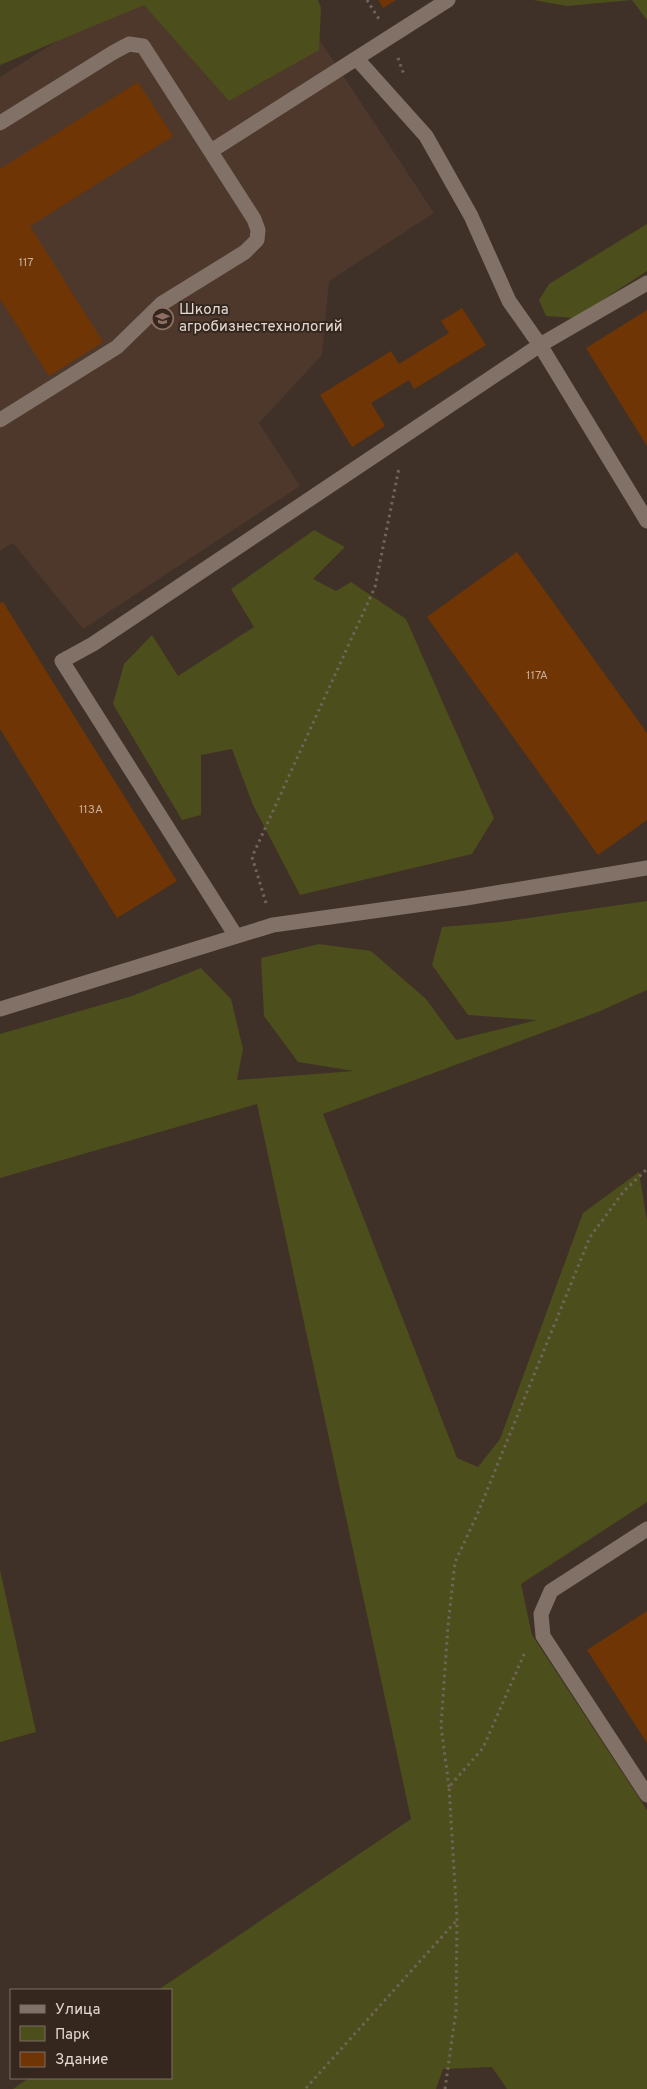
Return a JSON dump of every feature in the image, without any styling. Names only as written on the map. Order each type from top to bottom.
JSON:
[{"type":"lane","points":[[211,152],[448,0]]},
{"type":"lane","points":[[0,123],[114,52],[130,44],[144,46],[254,219],[258,230],[257,240],[245,252],[161,304],[117,347],[0,420]]},
{"type":"lane","points":[[357,59],[426,136],[471,216],[509,302],[540,345],[647,521]]},
{"type":"lane","points":[[236,936],[62,661],[93,644],[540,345],[647,283]]},
{"type":"lane","points":[[0,1009],[273,925],[466,898],[647,868]]},
{"type":"lane","points":[[647,1529],[551,1591],[540,1614],[543,1636],[647,1796]]},
{"type":"path","points":[[273,925],[252,857],[375,588],[405,437]]},
{"type":"path","points":[[444,2089],[456,2011],[457,1919],[449,1787],[441,1726],[448,1626],[455,1562],[590,1237],[624,1192],[647,1169]]},
{"type":"path","points":[[449,1787],[483,1748],[540,1614]]},
{"type":"path","points":[[306,2088],[457,1919]]},
{"type":"shaded area","name":"Школа агробизнестехнологий","points":[[122,0],[293,0],[434,213],[329,281],[322,355],[259,423],[300,486],[83,629],[13,543],[0,551],[0,77]]},
{"type":"green space","points":[[0,0],[318,0],[321,8],[319,50],[229,101],[144,5],[0,65]]},
{"type":"green space","points":[[533,0],[632,0],[567,6]]},
{"type":"green space","points":[[632,0],[647,0],[647,20]]},
{"type":"green space","points":[[647,224],[647,271],[575,318],[546,316],[539,300],[549,284]]},
{"type":"green space","points":[[314,530],[345,547],[313,579],[336,591],[351,582],[406,619],[494,818],[472,854],[300,895],[253,805],[232,749],[201,755],[201,815],[182,820],[113,704],[124,664],[152,635],[178,676],[254,627],[231,589]]},
{"type":"green space","points":[[647,901],[647,990],[598,1012],[323,1114],[457,1458],[478,1467],[500,1439],[583,1213],[639,1172],[647,1221],[647,1502],[521,1584],[532,1635],[647,1810],[647,2089],[507,2089],[492,2067],[443,2069],[436,2089],[13,2089],[28,2079],[172,2079],[172,1989],[159,1989],[411,1819],[257,1104],[0,1178],[0,1034],[132,996],[201,968],[231,999],[243,1049],[237,1080],[354,1071],[298,1062],[264,1016],[261,958],[319,944],[371,951],[426,999],[456,1040],[537,1020],[468,1015],[432,965],[442,927],[501,922]]},
{"type":"green space","points":[[0,1570],[36,1732],[0,1742]]},
{"type":"building","points":[[378,0],[396,0],[383,8]]},
{"type":"building","points":[[138,82],[173,136],[30,226],[103,342],[49,376],[0,299],[0,169]]},
{"type":"building","points":[[462,308],[486,345],[414,389],[409,380],[371,403],[385,426],[352,447],[320,395],[391,351],[399,364],[449,333],[441,321]]},
{"type":"building","points":[[647,310],[647,446],[586,348]]},
{"type":"building","points":[[517,552],[647,733],[647,820],[598,855],[427,617]]},
{"type":"building","points":[[3,602],[177,881],[117,918],[0,729],[0,603]]},
{"type":"building","points":[[647,1611],[647,1743],[587,1650]]},
{"type":"place","name":"Школа агробизнестехнологий","points":[[163,318]]}]
